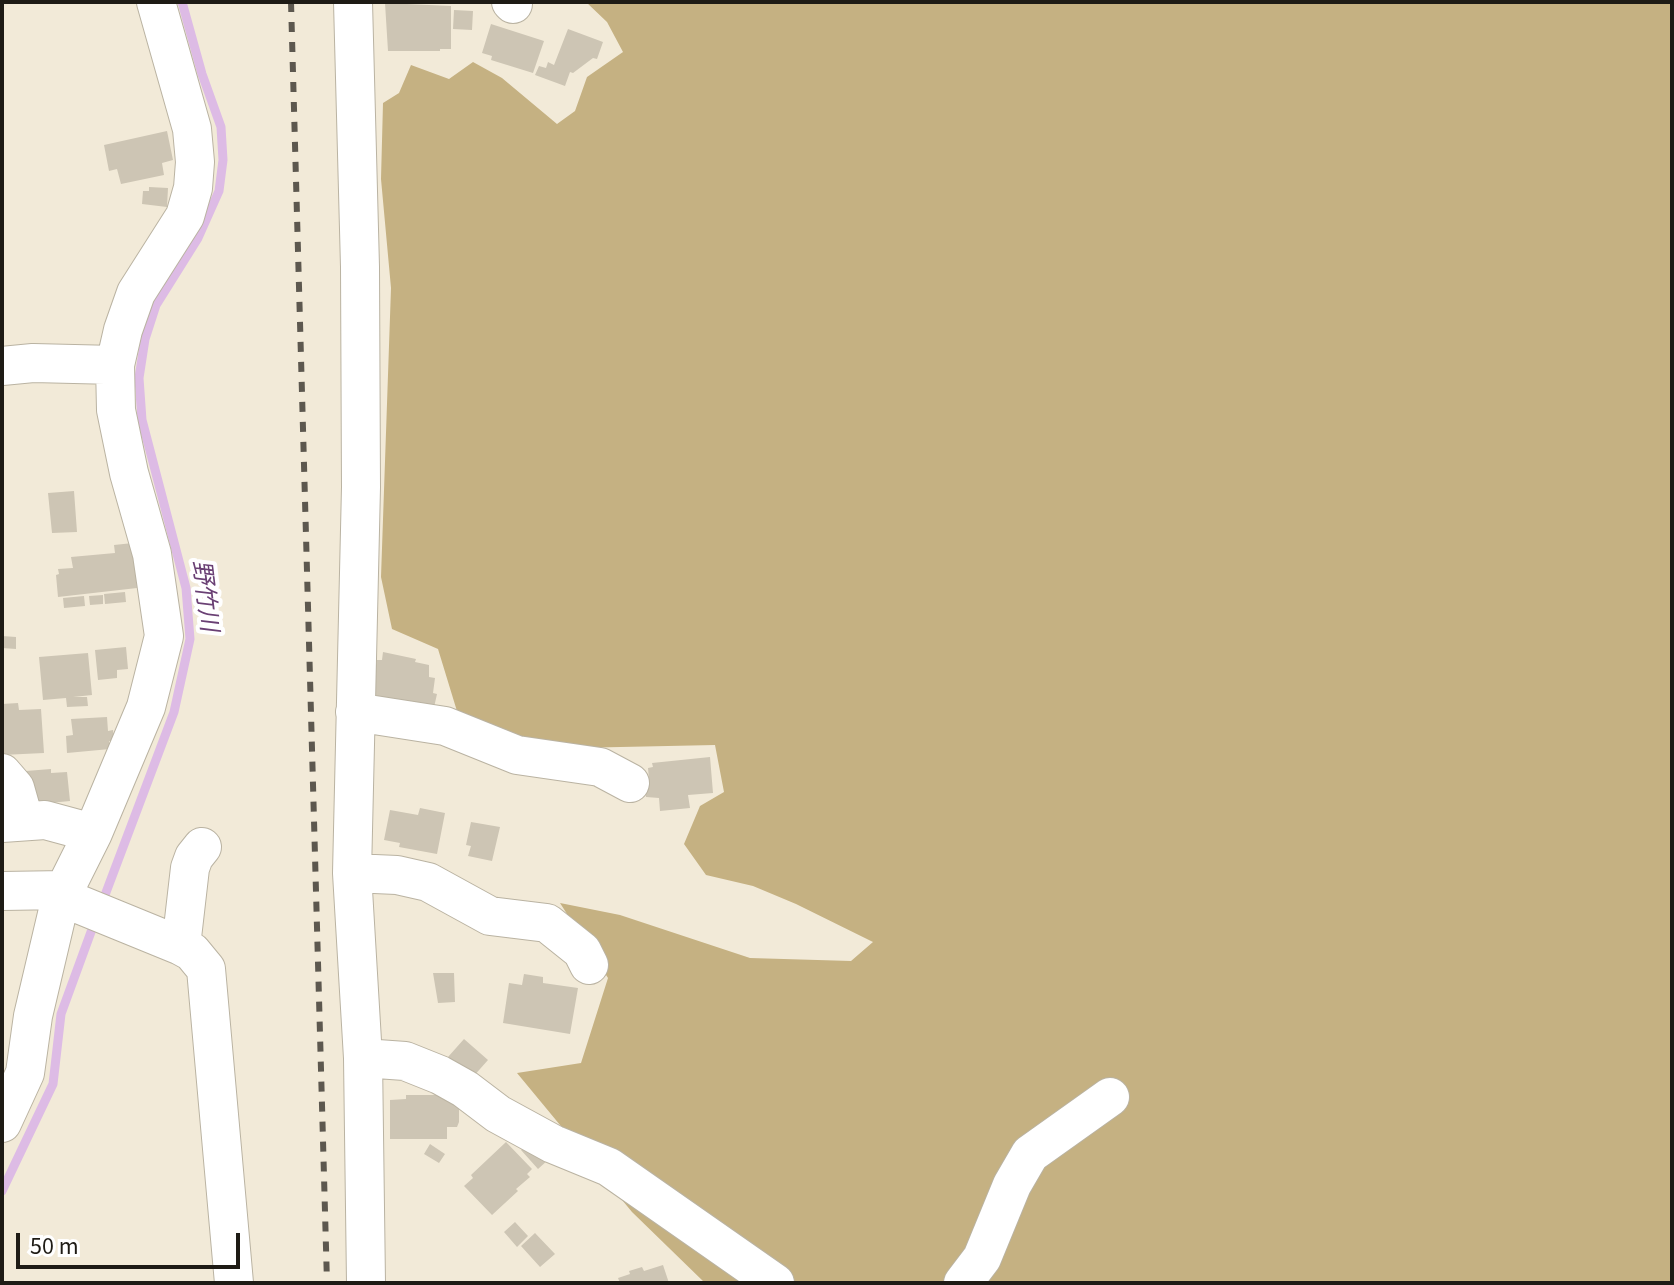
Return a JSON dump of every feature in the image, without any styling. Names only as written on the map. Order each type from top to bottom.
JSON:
[{"type":"street","points":[[2,1123],[25,1073],[17,1018],[63,894],[93,833],[146,707],[164,636],[152,554],[129,473],[116,410],[115,365],[136,293],[185,216],[193,188],[195,162],[192,129],[156,2]]},
{"type":"street","points":[[353,2],[360,267],[361,487],[352,873],[363,1058],[366,1283]]},
{"type":"street","points":[[2,366],[33,363],[115,365]]},
{"type":"street","points":[[355,712],[445,726],[517,755],[600,767],[630,783]]},
{"type":"street","points":[[2,773],[15,788],[13,821],[45,820],[93,833]]},
{"type":"street","points":[[181,946],[190,868],[202,847]]},
{"type":"street","points":[[352,873],[397,875],[428,882],[490,916],[547,923],[582,951],[589,965]]},
{"type":"street","points":[[2,891],[63,894],[181,946],[192,952],[206,969],[234,1283]]},
{"type":"street","points":[[363,1058],[405,1061],[440,1075],[498,1114],[553,1144],[609,1167],[775,1283]]},
{"type":"street","points":[[963,1283],[982,1258],[1012,1185],[1030,1154],[1110,1097]]},
{"type":"shaded area","points":[[586,2],[1672,2],[1672,1283],[705,1283],[632,1212],[517,1073],[581,1063],[608,978],[560,903],[620,915],[750,958],[851,961],[873,942],[753,886],[706,875],[684,844],[700,806],[724,792],[715,745],[526,749],[460,721],[438,649],[392,629],[381,577],[391,288],[381,179],[383,103],[399,93],[411,65],[449,79],[473,62],[502,78],[557,124],[575,111],[587,77],[623,52],[607,22]]},
{"type":"building","points":[[385,3],[451,6],[451,49],[388,51]]},
{"type":"building","points":[[454,10],[473,11],[472,30],[453,29]]},
{"type":"building","points":[[491,24],[544,41],[533,73],[491,60],[492,56],[482,53]]},
{"type":"building","points":[[568,29],[603,42],[597,59],[593,58],[573,73],[570,72],[565,86],[535,75],[539,66],[546,68],[548,62],[554,65]]},
{"type":"building","points":[[167,131],[173,160],[162,163],[164,175],[121,184],[117,169],[109,171],[104,145]]},
{"type":"building","points":[[149,187],[168,188],[167,207],[142,204],[143,191],[149,191]]},
{"type":"building","points":[[74,491],[77,532],[52,533],[48,493]]},
{"type":"building","points":[[133,543],[137,588],[58,597],[56,575],[59,574],[58,569],[73,568],[71,557],[115,553],[114,545]]},
{"type":"building","points":[[125,592],[126,602],[105,604],[104,594]]},
{"type":"building","points":[[103,595],[103,604],[90,605],[89,596]]},
{"type":"building","points":[[84,596],[85,606],[64,608],[63,598]]},
{"type":"building","points":[[2,636],[16,637],[16,649],[2,648]]},
{"type":"building","points":[[126,647],[128,669],[117,670],[117,678],[98,680],[95,650]]},
{"type":"building","points":[[383,652],[429,665],[429,677],[435,678],[433,693],[437,694],[433,712],[373,698],[370,694],[377,660],[382,660]]},
{"type":"building","points":[[88,653],[92,695],[73,697],[87,697],[88,706],[67,707],[66,698],[43,700],[39,657]]},
{"type":"building","points":[[18,703],[19,710],[41,709],[44,753],[2,755],[2,704]]},
{"type":"building","points":[[107,717],[108,731],[113,730],[114,741],[109,741],[110,749],[67,753],[66,736],[73,735],[71,719]]},
{"type":"building","points":[[710,757],[713,793],[688,795],[690,808],[660,811],[659,798],[646,797],[644,779],[649,779],[648,768],[653,767],[652,763]]},
{"type":"building","points":[[51,769],[51,773],[67,772],[70,801],[29,805],[26,771]]},
{"type":"building","points":[[420,808],[445,813],[437,854],[399,847],[400,843],[384,840],[390,810],[418,815]]},
{"type":"building","points":[[471,822],[500,827],[492,861],[468,856],[471,846],[466,845]]},
{"type":"building","points":[[433,973],[454,973],[455,1002],[438,1003]]},
{"type":"building","points":[[524,974],[543,977],[543,983],[578,988],[570,1034],[503,1023],[509,983],[522,985]]},
{"type":"building","points":[[464,1039],[488,1060],[472,1078],[448,1057]]},
{"type":"building","points":[[406,1095],[459,1095],[457,1127],[447,1127],[447,1139],[390,1139],[390,1100],[406,1099]]},
{"type":"building","points":[[531,1141],[548,1160],[538,1169],[521,1150]]},
{"type":"building","points":[[506,1142],[532,1169],[527,1174],[530,1177],[516,1189],[518,1191],[492,1215],[464,1186],[473,1178],[471,1175]]},
{"type":"building","points":[[430,1144],[445,1154],[439,1163],[424,1154]]},
{"type":"building","points":[[515,1222],[528,1236],[517,1247],[504,1232]]},
{"type":"building","points":[[535,1233],[555,1254],[540,1267],[521,1246]]},
{"type":"building","points":[[663,1265],[669,1283],[620,1283],[618,1278],[642,1267],[644,1271]]},
{"type":"waterway","name":"野竹川","points":[[102,903],[174,712],[190,639],[186,588],[142,420],[139,378],[145,339],[156,305],[198,238],[219,191],[223,160],[221,127],[182,2]]},
{"type":"waterway","name":"野竹川","points":[[2,1191],[53,1084],[61,1014],[95,921]]},
{"type":"railway","points":[[291,2],[327,1283]]}]
